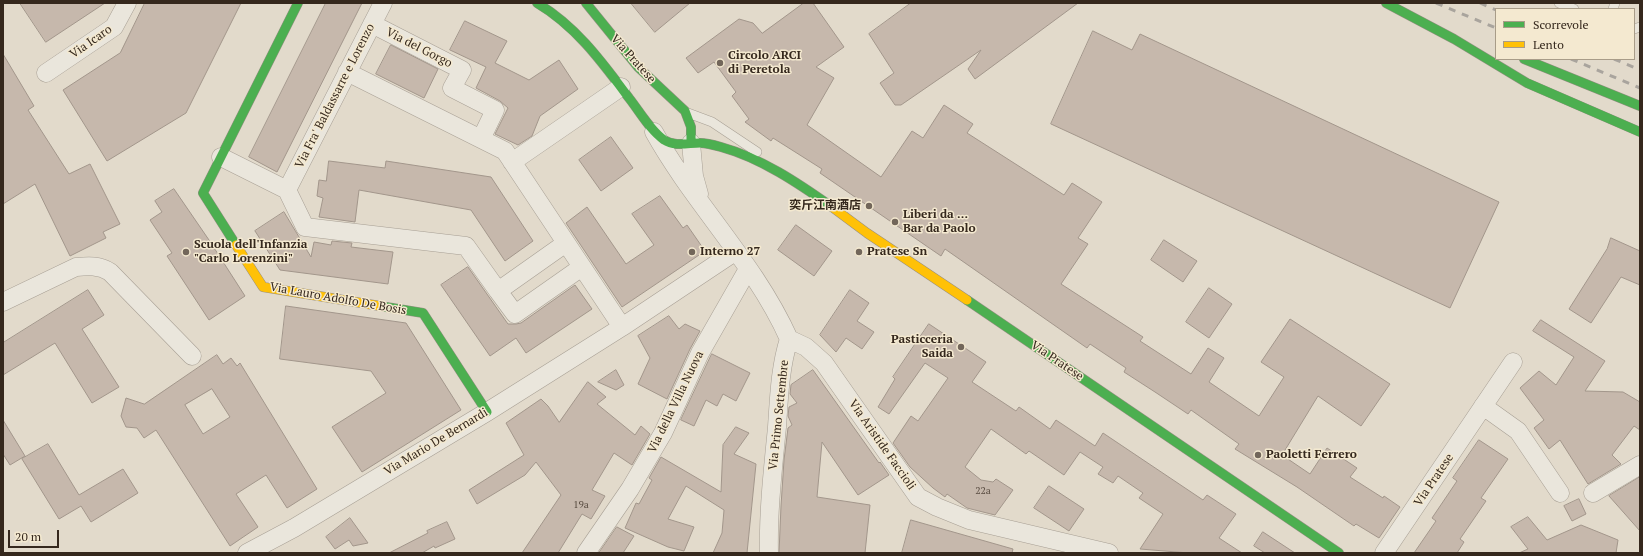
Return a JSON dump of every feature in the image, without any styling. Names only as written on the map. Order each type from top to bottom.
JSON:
[{"type":"main road","name":"Via Lauro Adolfo De Bosis","points":[[298,3],[203,194],[263,287],[422,313],[487,412]]},
{"type":"main road","name":"Via Pratese","points":[[536,3],[555,13],[576,32],[621,87],[654,131],[672,143],[709,144],[733,151],[775,169],[1339,553]]},
{"type":"main road","name":"Via Pratese","points":[[586,3],[658,87],[685,111]]},
{"type":"main road","points":[[1387,3],[1467,36]]},
{"type":"main road","points":[[1387,3],[1454,39],[1527,84],[1640,132]]},
{"type":"main road","points":[[1527,60],[1606,88],[1640,106]]},
{"type":"main road","points":[[685,111],[691,127],[691,143]]},
{"type":"street","name":"Via Icaro","points":[[46,73],[114,27],[127,3]]},
{"type":"street","name":"Via Fra' Baldassarre e Lorenzo","points":[[287,190],[382,3]]},
{"type":"street","name":"Via del Gorgo","points":[[372,24],[462,70],[452,88],[496,110],[481,139]]},
{"type":"street","points":[[347,72],[505,151],[622,327]]},
{"type":"street","points":[[512,162],[621,87]]},
{"type":"street","points":[[654,131],[678,171],[736,251],[773,307],[789,339]]},
{"type":"street","points":[[691,143],[694,176],[704,206]]},
{"type":"street","points":[[221,157],[287,190],[305,227],[466,246],[515,314],[582,268]]},
{"type":"street","points":[[498,291],[566,243]]},
{"type":"street","name":"Via Mario De Bernardi","points":[[247,553],[294,528],[487,412],[622,327],[736,251]]},
{"type":"street","points":[[3,302],[76,267],[88,266],[104,268],[110,272],[192,356]]},
{"type":"street","name":"Via della Villa Nuova","points":[[586,553],[630,489],[663,433],[700,353],[748,269]]},
{"type":"street","name":"Via Primo Settembre","points":[[769,553],[770,505],[780,386],[784,358],[789,339]]},
{"type":"street","name":"Via Aristide Faccioli","points":[[789,339],[806,347],[824,363],[918,497],[926,502],[969,520],[1108,553]]},
{"type":"street","name":"Via Pratese","points":[[1384,553],[1514,362]]},
{"type":"street","points":[[1483,406],[1518,431],[1560,493]]},
{"type":"street","points":[[1593,492],[1640,465]]},
{"type":"lane","points":[[1559,3],[1572,8]]},
{"type":"lane","name":"Via Pratese","points":[[685,111],[712,122],[735,136],[760,154],[775,169]]},
{"type":"building","points":[[20,3],[105,3],[46,42]]},
{"type":"building","points":[[145,3],[241,3],[186,113],[107,161],[63,90],[120,53]]},
{"type":"building","points":[[326,3],[362,3],[277,172],[249,157]]},
{"type":"building","points":[[631,3],[690,3],[655,32]]},
{"type":"building","points":[[804,3],[813,3],[844,47],[816,67],[834,78],[807,125],[881,177],[912,131],[923,138],[944,105],[973,124],[967,133],[1064,195],[1072,183],[1102,202],[1078,238],[1088,244],[1061,284],[1143,337],[1140,341],[1191,374],[1208,348],[1224,358],[1209,382],[1259,416],[1284,377],[1261,362],[1290,319],[1390,384],[1361,426],[1318,396],[1282,455],[1310,474],[1327,448],[1357,468],[1350,477],[1383,498],[1384,496],[1400,507],[1379,538],[1356,524],[1354,526],[1297,487],[1235,449],[1239,444],[1191,410],[1188,414],[1124,372],[1126,368],[1090,344],[1087,348],[945,249],[941,256],[820,173],[822,169],[773,138],[771,141],[745,122],[749,119],[732,96],[736,92],[714,62],[698,73],[686,58],[739,19],[753,23],[762,33]]},
{"type":"building","points":[[911,3],[1078,3],[975,79],[968,69],[981,50],[901,105],[895,105],[880,83],[894,73],[869,34]]},
{"type":"building","points":[[465,21],[507,41],[495,63],[529,80],[559,60],[578,89],[540,116],[532,136],[518,145],[495,134],[508,108],[500,101],[476,88],[486,67],[450,50]]},
{"type":"building","points":[[1093,31],[1132,50],[1140,34],[1499,202],[1450,308],[1051,124]]},
{"type":"building","points":[[391,45],[438,69],[424,98],[376,74]]},
{"type":"building","points":[[3,54],[34,106],[28,110],[69,174],[90,164],[120,224],[103,232],[106,238],[70,256],[35,184],[3,204]]},
{"type":"building","points":[[611,137],[633,168],[601,191],[579,160]]},
{"type":"building","points":[[329,161],[385,168],[386,161],[491,177],[533,241],[505,261],[471,210],[359,190],[355,222],[319,217],[323,198],[317,196],[319,180],[326,181]]},
{"type":"building","points":[[174,189],[245,296],[209,320],[167,256],[172,253],[150,220],[162,212],[155,201]]},
{"type":"building","points":[[660,196],[683,228],[687,225],[705,251],[622,307],[566,223],[587,207],[626,264],[654,245],[632,214]]},
{"type":"building","points":[[284,212],[311,257],[314,242],[331,245],[332,241],[352,243],[351,247],[393,252],[388,284],[280,270],[255,231]]},
{"type":"building","points":[[796,225],[832,251],[814,276],[778,250]]},
{"type":"building","points":[[1611,238],[1640,251],[1640,285],[1621,277],[1591,323],[1569,309],[1607,249]]},
{"type":"building","points":[[1164,240],[1197,261],[1183,282],[1151,260]]},
{"type":"building","points":[[468,267],[508,324],[521,323],[575,285],[592,309],[526,353],[516,338],[490,356],[441,285]]},
{"type":"building","points":[[1209,288],[1232,304],[1209,338],[1186,322]]},
{"type":"building","points":[[88,290],[104,315],[82,329],[119,387],[92,403],[55,343],[3,375],[3,343]]},
{"type":"building","points":[[850,290],[869,303],[857,321],[874,332],[862,349],[846,338],[836,352],[820,335]]},
{"type":"building","points":[[286,306],[406,323],[461,410],[362,472],[332,427],[386,393],[371,371],[280,359]]},
{"type":"building","points":[[669,316],[679,329],[685,324],[700,331],[667,399],[638,384],[650,358],[638,336]]},
{"type":"building","points":[[1541,320],[1605,361],[1585,391],[1623,392],[1640,402],[1640,430],[1634,426],[1612,455],[1621,464],[1588,484],[1560,440],[1549,449],[1534,428],[1544,420],[1520,388],[1539,371],[1556,385],[1574,357],[1533,331]]},
{"type":"building","points":[[929,324],[986,362],[972,382],[1016,411],[1019,407],[1050,429],[1056,420],[1095,446],[1103,433],[1203,500],[1207,495],[1236,514],[1219,538],[1242,553],[1189,553],[1140,549],[1163,514],[1139,498],[1143,493],[1118,476],[1113,483],[1098,474],[1103,467],[1080,452],[1064,475],[1029,451],[1026,454],[991,429],[965,467],[981,480],[993,482],[996,479],[1013,490],[995,515],[967,508],[947,494],[945,497],[910,467],[893,443],[911,416],[918,421],[948,378],[925,363],[889,414],[878,407],[895,379],[893,377]]},
{"type":"building","points":[[712,354],[750,373],[736,401],[723,394],[717,406],[706,400],[694,426],[681,420]]},
{"type":"building","points":[[217,355],[223,364],[231,358],[237,366],[240,363],[317,489],[287,508],[266,475],[236,494],[258,527],[230,546],[156,430],[144,438],[137,428],[126,427],[121,416],[126,398],[144,404]],"holes":[[[212,389],[230,417],[203,434],[185,405]]]},
{"type":"building","points":[[616,370],[624,385],[616,390],[598,382]]},
{"type":"building","points":[[813,370],[889,475],[858,495],[822,442],[817,497],[870,505],[865,553],[779,553],[784,460],[788,428],[792,425],[788,416],[789,407],[797,403],[790,394],[791,385]]},
{"type":"building","points":[[588,382],[606,397],[597,404],[635,435],[641,426],[650,434],[632,465],[614,453],[592,490],[605,496],[591,519],[582,514],[558,553],[522,553],[561,495],[536,462],[525,475],[477,504],[469,490],[524,455],[506,423],[541,399],[559,422]]},
{"type":"building","points":[[3,420],[25,456],[10,465],[3,454]]},
{"type":"building","points":[[736,427],[749,433],[734,454],[756,464],[747,553],[713,553],[722,533],[724,510],[686,486],[668,519],[694,527],[684,551],[668,547],[625,528],[636,503],[639,504],[652,480],[649,478],[661,457],[721,492],[723,445]]},
{"type":"building","points":[[1479,440],[1508,459],[1481,498],[1486,501],[1460,539],[1464,542],[1457,553],[1414,553],[1436,521],[1432,518],[1457,481],[1453,478]]},
{"type":"building","points":[[48,444],[79,495],[123,469],[138,493],[91,522],[81,506],[59,519],[22,459]]},
{"type":"building","points":[[1640,477],[1640,531],[1609,496]]},
{"type":"building","points":[[1049,486],[1084,509],[1069,531],[1034,508]]},
{"type":"building","points":[[1579,499],[1586,514],[1572,521],[1564,506]]},
{"type":"building","points":[[1528,517],[1547,540],[1581,525],[1618,540],[1616,553],[1519,553],[1528,549],[1511,527]]},
{"type":"building","points":[[350,518],[368,543],[353,546],[349,540],[335,549],[326,537]]},
{"type":"building","points":[[911,520],[1013,549],[1012,553],[902,553]]},
{"type":"building","points":[[447,522],[455,539],[435,548],[434,546],[422,553],[389,553],[428,533],[427,531]]},
{"type":"building","points":[[617,527],[634,536],[623,553],[599,553]]},
{"type":"building","points":[[1263,532],[1295,553],[1265,553],[1254,546]]},
{"type":"railway","points":[[1436,3],[1495,28]]},
{"type":"railway","points":[[1480,3],[1495,10]]},
{"type":"railway","points":[[1573,60],[1640,88]]},
{"type":"railway","points":[[1616,60],[1640,70]]},
{"type":"traffic: fast","points":[[236,245],[203,193],[298,3]]},
{"type":"traffic: fast","points":[[537,3],[564,22],[588,46],[609,71],[650,126],[664,140],[677,144],[708,144],[736,152],[765,164],[779,172],[832,207]]},
{"type":"traffic: fast","points":[[586,3],[638,67],[685,111],[691,127],[691,143]]},
{"type":"traffic: fast","points":[[1386,3],[1454,39],[1527,83],[1640,132]]},
{"type":"traffic: fast","points":[[1526,60],[1640,106]]},
{"type":"traffic: fast","points":[[967,300],[1339,553]]},
{"type":"traffic: fast","points":[[380,306],[423,313],[487,412]]},
{"type":"traffic: slow","points":[[832,207],[867,233],[967,300]]},
{"type":"traffic: slow","points":[[236,245],[263,287],[380,306]]},
{"type":"place","name":"Circolo ARCI di Peretola","points":[[720,63]]},
{"type":"place","name":"奕斤江南酒店","points":[[869,206]]},
{"type":"place","name":"Liberi da ... Bar da Paolo","points":[[895,222]]},
{"type":"place","name":"Scuola dell'Infanzia \"Carlo Lorenzini\"","points":[[186,252]]},
{"type":"place","name":"Interno 27","points":[[692,252]]},
{"type":"place","name":"Pratese Sn","points":[[859,252]]},
{"type":"place","name":"Pasticceria Saida","points":[[961,347]]},
{"type":"place","name":"Paoletti Ferrero","points":[[1258,455]]}]
